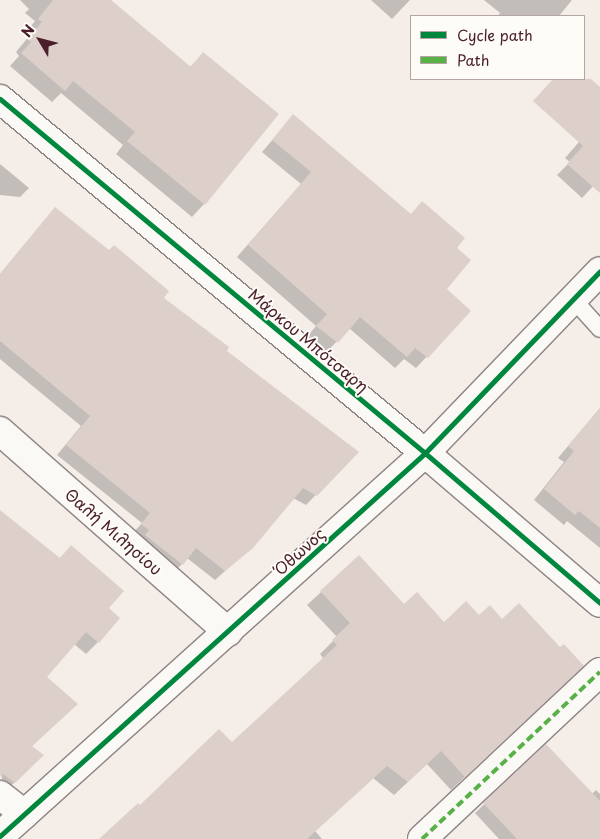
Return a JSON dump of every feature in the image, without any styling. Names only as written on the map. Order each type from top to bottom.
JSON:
[{"type":"street","name":"Μάρκου Μπότσαρη","points":[[0,99],[425,453],[600,604]]},
{"type":"street","name":"Όθωνος","points":[[0,838],[24,814],[425,453],[600,271]]},
{"type":"street","name":"Θαλή Μιλησίου","points":[[0,431],[228,632]]},
{"type":"street","points":[[422,839],[600,672]]},
{"type":"street","points":[[0,795],[24,814]]},
{"type":"lane","points":[[573,299],[600,330]]},
{"type":"building","points":[[53,0],[111,0],[191,67],[203,52],[279,114],[205,205],[127,141],[135,132],[73,81],[65,91],[21,53],[31,42],[27,39],[42,22],[38,19]]},
{"type":"building","points":[[591,79],[600,87],[600,193],[567,164],[583,146],[533,101],[552,80]]},
{"type":"building","points":[[293,114],[411,214],[422,201],[465,238],[457,248],[471,260],[447,289],[471,311],[428,358],[415,348],[407,357],[360,317],[338,343],[316,326],[327,314],[248,245],[311,172],[272,140]]},
{"type":"building","points":[[55,207],[109,250],[114,245],[169,291],[164,298],[229,347],[227,351],[359,452],[317,496],[303,488],[253,548],[225,571],[196,548],[183,565],[145,535],[149,530],[141,524],[150,513],[66,445],[90,416],[0,341],[0,274]]},
{"type":"building","points":[[600,408],[600,528],[579,511],[575,515],[544,489],[574,451],[568,446]]},
{"type":"building","points":[[0,510],[60,558],[71,545],[124,591],[109,608],[120,618],[99,643],[86,632],[47,677],[78,704],[32,746],[44,755],[15,783],[3,774],[0,777]]},
{"type":"building","points":[[359,555],[404,604],[417,592],[444,622],[466,601],[479,615],[490,605],[502,619],[519,603],[560,647],[564,644],[584,666],[465,777],[441,751],[408,782],[387,766],[307,839],[99,839],[138,803],[140,805],[219,729],[232,742],[337,645],[332,640],[350,623],[320,591]]},
{"type":"building","points":[[546,744],[600,801],[600,839],[517,839],[483,803]]},
{"type":"marked path","points":[[422,839],[600,672]]},
{"type":"cycle path","points":[[0,99],[425,453],[600,603]]},
{"type":"cycle path","points":[[0,836],[425,453],[600,271]]}]
